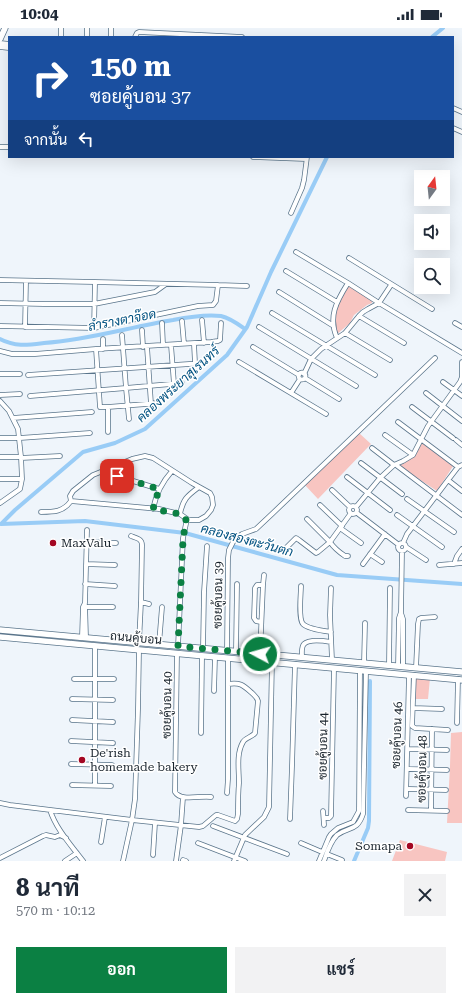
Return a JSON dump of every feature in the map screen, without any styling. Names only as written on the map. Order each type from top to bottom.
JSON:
[{"type":"main road","points":[[0,39],[5,28]]},
{"type":"main road","name":"ถนนคู้บอน","points":[[0,630],[462,672]]},
{"type":"main road","name":"ถนนคู้บอน","points":[[0,637],[460,680]]},
{"type":"street","points":[[135,36],[136,33],[139,32],[221,36]]},
{"type":"street","points":[[291,213],[302,188],[306,158]]},
{"type":"street","points":[[296,252],[348,283],[379,304],[462,352]]},
{"type":"street","points":[[349,258],[432,309]]},
{"type":"street","points":[[286,271],[337,302]]},
{"type":"street","points":[[0,280],[247,286]]},
{"type":"street","points":[[26,281],[26,327]]},
{"type":"street","points":[[94,328],[95,282]]},
{"type":"street","points":[[336,338],[332,324],[337,302],[348,283]]},
{"type":"street","points":[[0,303],[94,304],[154,292],[167,284]]},
{"type":"street","points":[[0,326],[94,328],[213,304],[216,301],[218,285]]},
{"type":"street","points":[[291,393],[312,359],[321,349],[345,333],[359,316],[368,309],[379,304],[391,285]]},
{"type":"street","points":[[279,292],[332,324]]},
{"type":"street","points":[[272,313],[375,375]]},
{"type":"street","points":[[359,316],[404,343]]},
{"type":"street","points":[[202,320],[204,343]]},
{"type":"street","points":[[182,321],[184,344]]},
{"type":"street","points":[[162,323],[163,345]]},
{"type":"street","points":[[0,351],[12,354],[35,354],[220,341],[221,323]]},
{"type":"street","points":[[455,323],[462,327]]},
{"type":"street","points":[[259,327],[356,386]]},
{"type":"street","points":[[142,330],[148,367],[151,404]]},
{"type":"street","points":[[345,333],[390,360]]},
{"type":"street","points":[[122,335],[129,419]]},
{"type":"street","points":[[103,339],[103,349]]},
{"type":"street","points":[[194,344],[196,363]]},
{"type":"street","points":[[171,345],[174,384]]},
{"type":"street","points":[[253,347],[339,399]]},
{"type":"street","points":[[96,349],[100,406],[108,407],[159,403]]},
{"type":"street","name":"ซอยคู้บอน 39","points":[[227,650],[228,558],[229,550],[234,542],[242,534],[256,529],[435,358]]},
{"type":"street","points":[[238,362],[326,414]]},
{"type":"street","points":[[356,507],[380,478],[395,465],[413,455],[432,421],[460,382],[462,377],[462,362]]},
{"type":"street","points":[[28,375],[204,363]]},
{"type":"street","points":[[0,374],[20,374]]},
{"type":"street","points":[[443,382],[462,396]]},
{"type":"street","points":[[30,396],[182,384]]},
{"type":"street","points":[[426,393],[462,421]]},
{"type":"street","points":[[0,395],[20,394]]},
{"type":"street","points":[[0,401],[9,411],[18,429],[20,438],[22,479],[20,489],[0,503]]},
{"type":"street","points":[[108,407],[108,432]]},
{"type":"street","points":[[412,407],[462,445]]},
{"type":"street","points":[[13,418],[92,412]]},
{"type":"street","points":[[398,422],[461,466],[448,480],[405,538],[403,545],[404,550],[402,551],[401,612],[399,618],[400,666]]},
{"type":"street","points":[[0,438],[90,433]]},
{"type":"street","points":[[385,434],[413,455]]},
{"type":"street","points":[[372,448],[462,515]]},
{"type":"street","points":[[0,457],[21,458],[60,456]]},
{"type":"street","points":[[41,512],[60,511],[71,501],[70,496],[73,491],[93,475],[132,459],[145,456],[153,458],[172,471],[208,491],[212,497],[212,505],[211,510],[206,516],[196,521],[186,519],[180,514],[153,509],[71,501]]},
{"type":"street","points":[[361,463],[402,494]]},
{"type":"street","points":[[106,470],[117,476],[159,489]]},
{"type":"street","points":[[153,509],[159,489],[172,471]]},
{"type":"street","points":[[347,477],[390,510]]},
{"type":"street","points":[[0,479],[22,479]]},
{"type":"street","points":[[448,480],[462,491]]},
{"type":"street","points":[[180,514],[184,500],[199,487]]},
{"type":"street","points":[[284,550],[296,538],[316,553],[330,542],[351,513],[349,510],[350,507],[332,490]]},
{"type":"street","points":[[407,499],[454,532]]},
{"type":"street","points":[[320,505],[341,527],[361,543]]},
{"type":"street","points":[[350,507],[356,507]]},
{"type":"street","points":[[356,507],[358,510],[357,513]]},
{"type":"street","points":[[351,513],[357,513],[385,534],[426,560]]},
{"type":"street","points":[[397,515],[442,547]]},
{"type":"street","points":[[178,646],[183,538],[186,519]]},
{"type":"street","points":[[307,519],[330,542],[333,547],[341,554],[348,556]]},
{"type":"street","points":[[84,638],[87,530]]},
{"type":"street","points":[[363,564],[385,534]]},
{"type":"street","points":[[131,536],[142,542],[139,642]]},
{"type":"street","points":[[86,542],[116,543]]},
{"type":"street","points":[[402,551],[399,549],[403,545]]},
{"type":"street","points":[[203,648],[207,546]]},
{"type":"street","points":[[454,564],[462,549]]},
{"type":"street","points":[[370,554],[382,562]]},
{"type":"street","points":[[439,565],[462,563]]},
{"type":"street","points":[[86,564],[115,565]]},
{"type":"street","points":[[260,654],[264,575]]},
{"type":"street","points":[[85,584],[115,586]]},
{"type":"street","points":[[236,651],[237,584]]},
{"type":"street","points":[[261,622],[256,621],[254,618],[255,588],[257,585],[263,585]]},
{"type":"street","points":[[301,586],[300,618],[302,624],[331,632]]},
{"type":"street","points":[[330,588],[332,660]]},
{"type":"street","points":[[389,665],[390,588]]},
{"type":"street","points":[[141,602],[150,604]]},
{"type":"street","points":[[84,605],[114,607]]},
{"type":"street","points":[[159,644],[162,607]]},
{"type":"street","points":[[416,668],[418,621],[421,618],[436,617]]},
{"type":"street","points":[[364,663],[365,622]]},
{"type":"street","points":[[302,657],[303,646],[309,641],[331,642]]},
{"type":"street","points":[[95,646],[95,785]]},
{"type":"street","points":[[123,861],[135,800],[139,650]]},
{"type":"street","name":"ซอยคู้บอน 40","points":[[177,653],[175,792],[178,796],[183,797]]},
{"type":"street","points":[[201,733],[202,656]]},
{"type":"street","points":[[214,691],[215,657]]},
{"type":"street","points":[[226,793],[228,779],[228,658]]},
{"type":"street","points":[[235,859],[244,837],[249,830],[264,817],[269,807],[272,662]]},
{"type":"street","points":[[290,819],[295,664]]},
{"type":"street","name":"ซอยคู้บอน 44","points":[[324,818],[329,818],[331,816],[334,668]]},
{"type":"street","points":[[319,861],[337,835],[357,825],[361,820],[363,671]]},
{"type":"street","name":"ซอยคู้บอน 48","points":[[411,675],[412,727],[432,729],[432,810]]},
{"type":"street","name":"ซอยคู้บอน 46","points":[[406,796],[411,675]]},
{"type":"street","points":[[74,679],[114,680]]},
{"type":"street","points":[[457,723],[460,680]]},
{"type":"street","points":[[0,803],[155,823],[201,827],[218,815],[235,821],[238,817],[238,759],[242,743],[255,733],[258,701],[256,696],[246,687],[234,683],[228,684]]},
{"type":"street","points":[[72,699],[112,700]]},
{"type":"street","points":[[412,708],[442,709]]},
{"type":"street","points":[[72,720],[113,722]]},
{"type":"street","points":[[432,729],[448,730]]},
{"type":"street","points":[[71,742],[113,743]]},
{"type":"street","points":[[409,749],[447,750]]},
{"type":"street","points":[[71,764],[112,765]]},
{"type":"street","points":[[409,769],[447,770]]},
{"type":"street","points":[[72,785],[111,786]]},
{"type":"street","points":[[409,789],[446,790]]},
{"type":"street","points":[[176,861],[183,797],[211,797]]},
{"type":"street","points":[[50,810],[53,819],[83,861]]},
{"type":"street","points":[[408,810],[447,811]]},
{"type":"street","points":[[324,811],[324,825]]},
{"type":"street","points":[[101,842],[105,817]]},
{"type":"street","points":[[153,855],[155,823]]},
{"type":"street","points":[[214,826],[287,854]]},
{"type":"street","points":[[0,858],[46,835],[60,835],[66,838]]},
{"type":"street","points":[[198,843],[235,859],[245,861]]},
{"type":"street","points":[[301,844],[342,860]]},
{"type":"street","points":[[65,861],[77,852]]},
{"type":"street","points":[[324,861],[325,853]]},
{"type":"shaded area","points":[[349,285],[372,300],[372,303],[354,315],[350,323],[336,335],[335,317],[338,302]]},
{"type":"shaded area","points":[[359,433],[371,444],[318,499],[304,484]]},
{"type":"shaded area","points":[[423,439],[455,463],[437,491],[399,466],[415,456]]},
{"type":"shaded area","points":[[416,677],[430,678],[428,699],[415,699]]},
{"type":"shaded area","points":[[462,732],[462,823],[447,823],[451,733]]},
{"type":"shaded area","name":"Somapa","points":[[400,840],[447,852],[445,861],[392,861]]},
{"type":"waterway","name":"คลองพระยาสุเรนทร์","points":[[433,36],[443,28]]},
{"type":"waterway","name":"คลองพระยาสุเรนทร์","points":[[1,524],[15,510],[83,452],[115,443],[145,429],[227,355],[247,327],[271,272],[327,158]]},
{"type":"waterway","name":"ลำรางตาจ๊อด","points":[[0,339],[6,342],[22,345],[60,341],[179,319],[215,315],[234,321],[245,329]]},
{"type":"waterway","name":"คลองสองตะวันตก","points":[[1,524],[85,521],[185,533],[337,575],[462,584]]},
{"type":"waterway","points":[[354,861],[368,828],[369,821],[370,681]]},
{"type":"place","name":"MaxValu","points":[[53,543]]},
{"type":"place","name":"De'rish homemade bakery","points":[[82,760]]},
{"type":"place","name":"Somapa","points":[[410,846]]},
{"type":"route","points":[[117,476],[159,489],[153,509],[180,514],[186,519],[183,540],[178,646],[260,654]]}]
